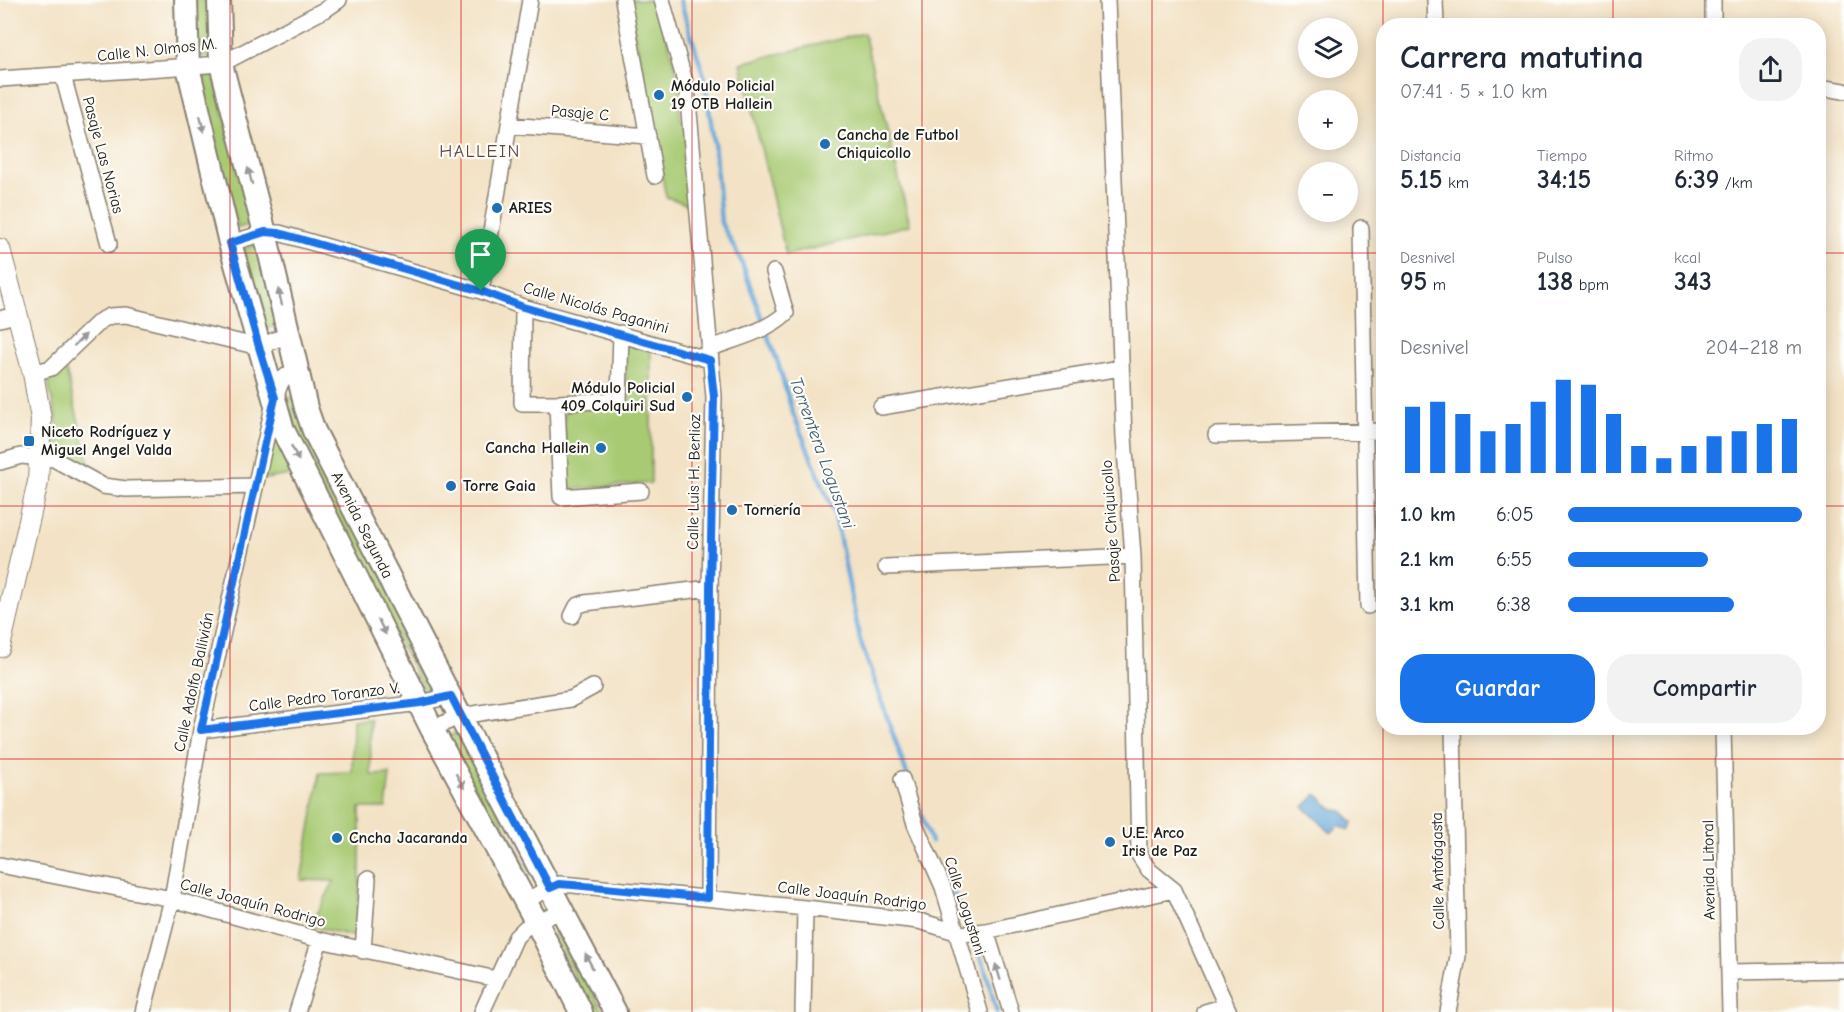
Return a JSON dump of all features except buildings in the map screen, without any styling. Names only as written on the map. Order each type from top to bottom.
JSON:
[{"type":"main road","name":"Avenida Segunda","points":[[186,0],[188,67],[230,243],[284,430],[432,729],[537,923],[581,1012]]},
{"type":"main road","name":"Avenida Segunda","points":[[219,0],[220,64],[265,232],[306,408],[325,455],[615,1012]]},
{"type":"street","name":"Calle N. Olmos M.","points":[[0,79],[220,64],[339,0]]},
{"type":"street","points":[[481,291],[530,0]]},
{"type":"street","points":[[623,0],[655,176]]},
{"type":"street","name":"Calle Luis H. Berlioz","points":[[662,0],[687,89],[714,397],[708,898]]},
{"type":"street","name":"Pasaje Chiquicollo","points":[[1107,0],[1120,368],[1133,556],[1139,855],[1149,870],[1174,890],[1228,1009]]},
{"type":"street","points":[[1435,0],[1436,18]]},
{"type":"street","points":[[1713,0],[1713,18]]},
{"type":"street","name":"Pasaje Las Norias","points":[[63,76],[109,244]]},
{"type":"street","points":[[1826,88],[1844,91]]},
{"type":"street","name":"Pasaje C","points":[[509,125],[648,136]]},
{"type":"street","points":[[1360,228],[1368,606]]},
{"type":"street","name":"Calle Nicolás Paganini","points":[[230,243],[265,232],[279,233],[481,291],[523,307],[709,354]]},
{"type":"street","points":[[0,249],[9,316],[33,373],[41,419],[38,482],[0,647]]},
{"type":"street","points":[[709,354],[777,322],[786,313],[774,272]]},
{"type":"street","points":[[523,307],[522,403],[557,404],[619,400],[621,333]]},
{"type":"street","points":[[33,373],[51,368],[100,321],[110,316],[126,315],[259,347],[289,334]]},
{"type":"street","points":[[881,407],[1120,368]]},
{"type":"street","name":"Calle Adolfo Ballivián","points":[[143,1012],[172,899],[201,730],[275,398],[284,377],[298,370]]},
{"type":"street","points":[[557,404],[561,497],[641,491]]},
{"type":"street","points":[[1216,435],[1376,430]]},
{"type":"street","points":[[0,462],[21,456],[54,459],[103,486],[126,489],[255,486]]},
{"type":"street","points":[[886,567],[1133,556]]},
{"type":"street","points":[[572,616],[577,606],[585,603],[710,588]]},
{"type":"street","name":"Calle Pedro Toranzo V.","points":[[201,730],[420,703],[455,706],[572,699],[593,687]]},
{"type":"street","name":"Calle Pedro Toranzo V.","points":[[432,729],[455,706]]},
{"type":"street","name":"Calle Antofagasta","points":[[1448,1012],[1458,956],[1453,735]]},
{"type":"street","name":"Avenida Litoral","points":[[1723,735],[1730,1012]]},
{"type":"street","name":"Calle Logustani","points":[[902,779],[915,824],[943,887],[970,932],[1011,1012]]},
{"type":"street","name":"Calle Joaquín Rodrigo","points":[[0,865],[172,899],[363,951],[496,979]]},
{"type":"street","points":[[363,951],[368,879]]},
{"type":"street","name":"Calle Joaquín Rodrigo","points":[[525,901],[559,884],[919,921],[970,932],[1174,890]]},
{"type":"street","points":[[803,1012],[805,908]]},
{"type":"street","points":[[482,1012],[516,937],[525,928],[562,910]]},
{"type":"street","name":"Calle Logustani","points":[[970,932],[980,1012]]},
{"type":"street","points":[[297,1012],[320,940]]},
{"type":"street","points":[[1729,972],[1844,970]]},
{"type":"street","points":[[1205,1012],[1228,1009]]},
{"type":"green space","points":[[195,0],[209,0],[210,56],[196,56]]},
{"type":"green space","points":[[628,0],[656,0],[680,83],[680,118],[685,125],[693,206],[666,197]]},
{"type":"green space","name":"Cancha de Futbol Chiquicollo","points":[[864,33],[910,225],[786,255],[741,63]]},
{"type":"green space","points":[[214,75],[253,224],[238,228],[198,78]]},
{"type":"green space","points":[[257,245],[279,325],[264,329],[243,249]]},
{"type":"green space","points":[[628,343],[651,349],[651,483],[574,489],[566,480],[564,413],[566,410],[626,398],[625,347]]},
{"type":"green space","points":[[64,362],[92,475],[59,451],[55,444],[58,427],[49,379]]},
{"type":"green space","points":[[297,396],[438,691],[426,694],[310,467],[283,399]]},
{"type":"green space","points":[[275,435],[297,474],[264,479]]},
{"type":"green space","points":[[370,719],[371,775],[390,774],[386,808],[360,808],[360,881],[356,937],[311,926],[334,881],[301,880],[320,773],[352,772],[353,720]]},
{"type":"green space","points":[[457,732],[531,875],[522,879],[448,737]]},
{"type":"green space","points":[[562,932],[603,1012],[590,1012],[554,933]]},
{"type":"water","points":[[1317,794],[1332,809],[1342,811],[1353,822],[1349,830],[1339,825],[1331,833],[1304,807]]},
{"type":"waterway","name":"Torrentera Logustani","points":[[680,0],[704,76],[714,142],[721,223],[740,258],[778,363],[792,411],[835,515],[860,640],[908,777]]},
{"type":"waterway","name":"Torrentera Logustani","points":[[914,794],[931,842]]},
{"type":"waterway","name":"Torrentera Logustani","points":[[945,874],[984,965],[997,1012]]},
{"type":"place","name":"Módulo Policial 19 OTB Hallein","points":[[659,95]]},
{"type":"place","name":"Cancha de Futbol Chiquicollo","points":[[825,144]]},
{"type":"place","name":"ARIES","points":[[497,208]]},
{"type":"place","name":"Módulo Policial 409 Colquiri Sud","points":[[687,397]]},
{"type":"place","name":"Niceto Rodríguez y Miguel Angel Valda","points":[[29,441]]},
{"type":"place","name":"Cancha Hallein","points":[[601,448]]},
{"type":"place","name":"Torre Gaia","points":[[451,486]]},
{"type":"place","name":"Tornería","points":[[732,510]]},
{"type":"place","name":"Cncha Jacaranda","points":[[337,838]]},
{"type":"place","name":"U.E. Arco Iris de Paz","points":[[1110,842]]},
{"type":"district","name":"HALLEIN","points":[[480,151]]},
{"type":"route","points":[[265,232],[279,233],[481,291],[523,307],[710,360],[714,397],[708,898],[559,884],[550,888],[451,696],[420,703],[201,730],[275,398],[230,243],[265,232]]}]
